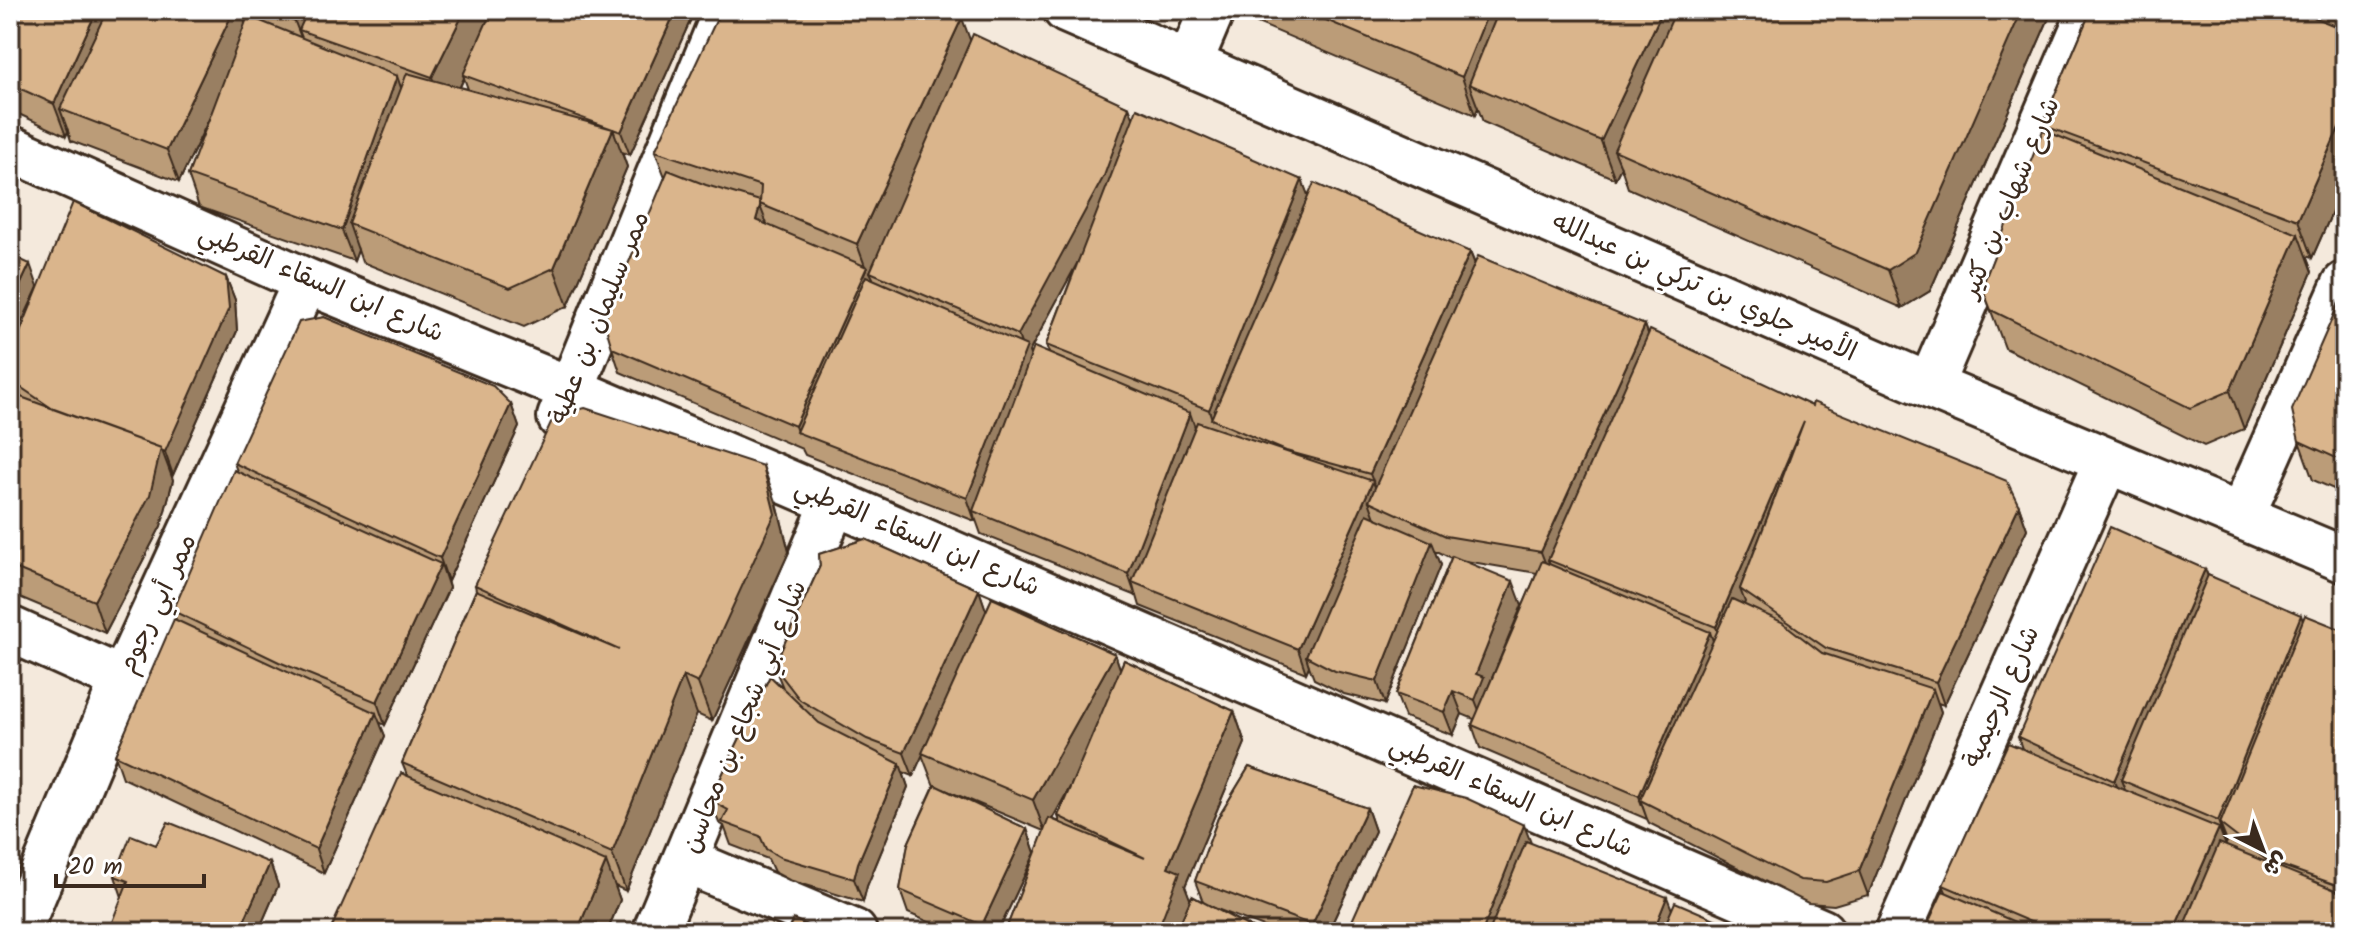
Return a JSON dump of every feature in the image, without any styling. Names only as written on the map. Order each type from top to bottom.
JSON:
[{"type":"street","name":"ممر سليمان بن عطية","points":[[546,448],[726,10]]},
{"type":"street","name":"الأمير جلوي بن تركي بن عبدالله","points":[[1066,10],[2106,462],[2242,515],[2345,560]]},
{"type":"street","points":[[1190,62],[1212,10]]},
{"type":"street","name":"شارع شهاب بن كثير","points":[[1930,386],[2091,10]]},
{"type":"street","name":"شارع ابن السقاء القرطبي","points":[[10,148],[306,281],[834,502],[1822,932]]},
{"type":"street","name":"ممر أبي رجوم","points":[[18,932],[123,680],[306,281]]},
{"type":"street","points":[[2242,515],[2345,284]]},
{"type":"street","name":"شارع الرحيمية","points":[[1898,932],[2106,462]]},
{"type":"street","name":"شارع أبي شجاع بن محاسن","points":[[655,932],[834,502]]},
{"type":"street","points":[[10,629],[123,680]]},
{"type":"street","points":[[686,861],[854,932]]},
{"type":"building","points":[[10,10],[97,10],[54,104],[10,84]]},
{"type":"building","points":[[107,10],[234,10],[167,150],[60,109]]},
{"type":"building","points":[[266,10],[300,10],[295,22]]},
{"type":"building","points":[[308,10],[465,10],[432,77],[299,30]]},
{"type":"building","points":[[492,10],[676,10],[621,132],[463,75]]},
{"type":"building","points":[[721,10],[946,10],[962,18],[857,244],[760,204],[761,186],[655,151]]},
{"type":"building","points":[[1302,10],[1489,10],[1462,77]]},
{"type":"building","points":[[1499,10],[1663,10],[1601,141],[1469,84]]},
{"type":"building","points":[[1676,10],[2022,10],[1916,252],[1888,270],[1614,150]]},
{"type":"building","points":[[2091,10],[2296,10],[2345,30],[2345,114],[2298,220],[2042,125]]},
{"type":"building","points":[[248,16],[397,76],[342,230],[188,175]]},
{"type":"building","points":[[973,34],[1129,107],[1104,176],[1018,335],[870,272]]},
{"type":"building","points":[[407,73],[613,129],[554,268],[510,288],[349,224]]},
{"type":"building","points":[[1137,108],[1302,180],[1209,410],[1046,345]]},
{"type":"building","points":[[2043,130],[2298,234],[2230,391],[2190,408],[1991,310],[1982,287]]},
{"type":"building","points":[[668,170],[760,201],[756,220],[867,267],[795,426],[612,348],[604,321]]},
{"type":"building","points":[[1314,183],[1470,252],[1370,474],[1286,451],[1211,419]]},
{"type":"building","points":[[73,202],[226,277],[229,308],[165,452],[53,409],[10,380],[10,357]]},
{"type":"building","points":[[10,255],[30,264],[10,307]]},
{"type":"building","points":[[1478,256],[1645,325],[1541,552],[1446,536],[1369,501]]},
{"type":"building","points":[[866,276],[1027,346],[967,498],[796,432]]},
{"type":"building","points":[[2345,289],[2345,462],[2299,441],[2292,410]]},
{"type":"building","points":[[324,317],[493,386],[511,404],[440,558],[234,463],[299,322]]},
{"type":"building","points":[[1650,330],[1812,406],[1813,402],[2007,481],[2019,506],[1936,682],[1826,648],[1740,589],[1804,421],[1716,627],[1548,560]]},
{"type":"building","points":[[1034,347],[1190,413],[1128,574],[973,511]]},
{"type":"building","points":[[10,393],[161,448],[150,495],[94,601],[10,566]]},
{"type":"building","points":[[585,408],[763,466],[775,514],[698,683],[683,676],[612,853],[402,763],[476,590],[619,650],[475,585],[554,416]]},
{"type":"building","points":[[1197,422],[1373,481],[1298,649],[1132,582]]},
{"type":"building","points":[[234,470],[441,564],[377,702],[279,662],[173,611]]},
{"type":"building","points":[[1367,514],[1432,542],[1377,681],[1335,671],[1306,656]]},
{"type":"building","points":[[2110,527],[2205,569],[2114,781],[2018,737]]},
{"type":"building","points":[[865,539],[979,590],[904,753],[867,739],[800,700],[774,666],[820,566],[819,554]]},
{"type":"building","points":[[1452,556],[1513,581],[1476,674],[1484,677],[1475,700],[1453,691],[1444,712],[1396,694]]},
{"type":"building","points":[[1542,561],[1710,632],[1639,796],[1472,725]]},
{"type":"building","points":[[2208,575],[2301,615],[2218,821],[2121,780]]},
{"type":"building","points":[[992,598],[1115,654],[1033,800],[922,753]]},
{"type":"building","points":[[1732,599],[1782,622],[1822,653],[1933,689],[1859,871],[1826,882],[1800,880],[1640,800]]},
{"type":"building","points":[[2305,615],[2345,631],[2345,888],[2268,861],[2220,824]]},
{"type":"building","points":[[174,619],[376,713],[316,849],[115,755]]},
{"type":"building","points":[[1124,660],[1234,711],[1168,867],[1180,872],[1157,932],[1005,932],[1049,818],[1145,858],[1058,816]]},
{"type":"building","points":[[770,676],[819,723],[900,764],[854,879],[780,857],[766,849],[760,836],[722,822],[728,810],[710,800]]},
{"type":"building","points":[[2008,743],[2219,828],[2173,932],[2054,932],[1943,885]]},
{"type":"building","points":[[1249,767],[1367,808],[1312,925],[1195,881],[1218,818]]},
{"type":"building","points":[[401,773],[606,862],[577,932],[331,932]]},
{"type":"building","points":[[935,785],[1027,829],[982,925],[900,890],[908,844]]},
{"type":"building","points":[[1413,785],[1466,798],[1524,825],[1482,932],[1347,932]]},
{"type":"building","points":[[168,822],[270,863],[239,932],[112,932],[112,922],[128,881],[115,876],[131,835],[156,845]]},
{"type":"building","points":[[1526,841],[1667,897],[1653,932],[1489,932]]},
{"type":"building","points":[[2219,843],[2345,894],[2345,932],[2181,932]]},
{"type":"building","points":[[1943,891],[2038,932],[1924,932]]},
{"type":"building","points":[[1192,896],[1259,932],[1176,932]]},
{"type":"building","points":[[1675,902],[1745,932],[1662,932]]},
{"type":"building","points":[[793,919],[823,932],[787,932]]}]
